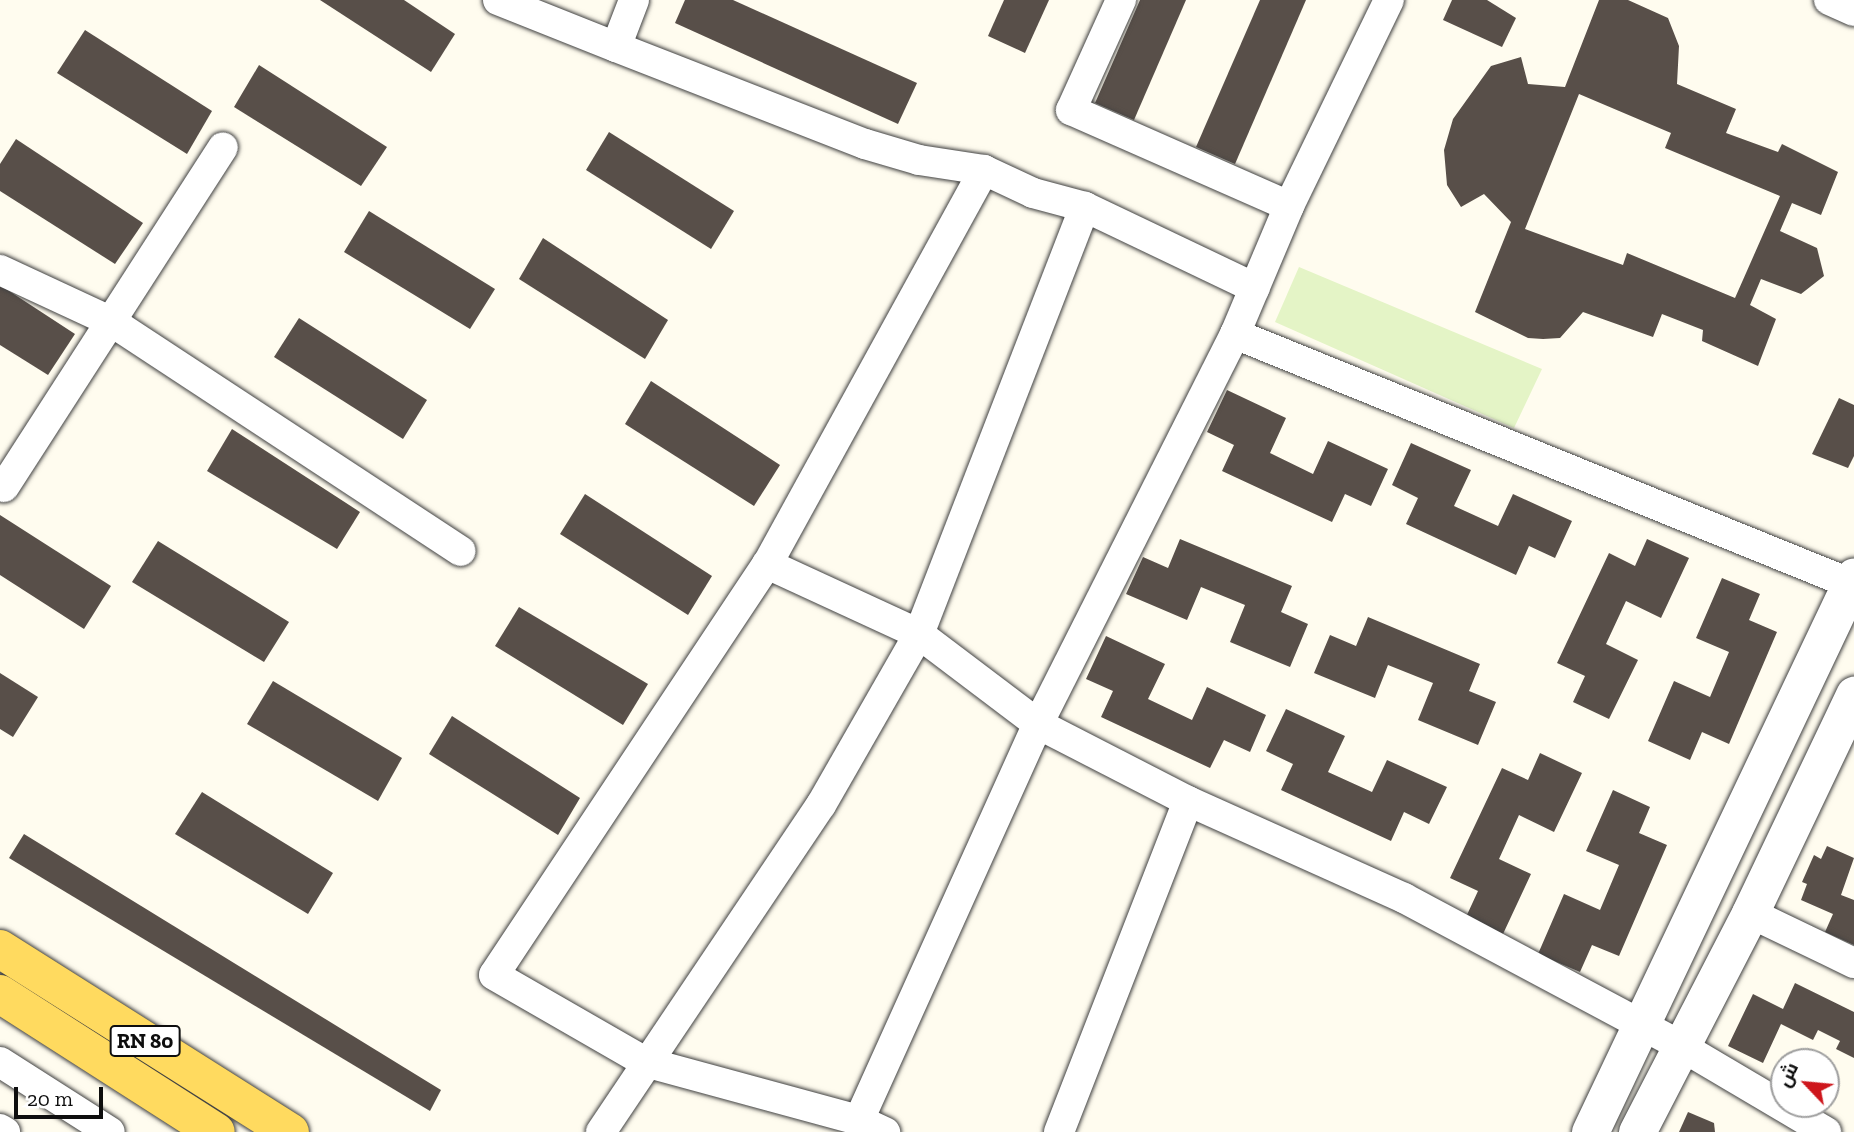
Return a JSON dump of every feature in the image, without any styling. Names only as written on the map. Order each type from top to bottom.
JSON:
[{"type":"main road","name":"RN 80","points":[[0,949],[290,1132]]},
{"type":"main road","name":"RN 80","points":[[0,994],[216,1132]]},
{"type":"street","points":[[498,0],[865,144],[919,160],[984,170],[1033,193],[1085,207],[1255,288]]},
{"type":"street","points":[[615,47],[634,0]]},
{"type":"street","points":[[1121,0],[1072,110],[1289,206]]},
{"type":"street","points":[[859,1120],[1038,724],[1235,334],[1289,206],[1389,0]]},
{"type":"street","points":[[1829,0],[1854,11]]},
{"type":"street","points":[[4,487],[223,147]]},
{"type":"street","points":[[886,1132],[859,1120],[645,1062],[494,975],[767,564],[984,170]]},
{"type":"street","points":[[601,1132],[645,1062],[821,805],[919,634],[1085,207]]},
{"type":"street","points":[[0,270],[112,322],[461,551]]},
{"type":"street","points":[[1235,334],[1852,582],[1590,1132]]},
{"type":"street","points":[[767,564],[919,634],[1038,724],[1188,801],[1404,898],[1679,1045],[1826,1132]]},
{"type":"street","points":[[1637,1132],[1679,1045],[1750,912],[1854,695]]},
{"type":"street","points":[[1059,1132],[1188,801]]},
{"type":"street","points":[[1750,912],[1854,963]]},
{"type":"street","points":[[0,1062],[110,1132]]},
{"type":"street","points":[[0,1129],[5,1132]]},
{"type":"green space","points":[[1299,267],[1542,369],[1514,428],[1275,322]]},
{"type":"building","points":[[320,0],[404,0],[455,34],[431,72]]},
{"type":"building","points":[[685,0],[733,0],[917,83],[898,124],[675,23]]},
{"type":"building","points":[[1004,0],[1049,0],[1025,53],[988,36]]},
{"type":"building","points":[[1140,0],[1186,0],[1134,120],[1095,103]]},
{"type":"building","points":[[1260,0],[1306,0],[1235,164],[1196,147]]},
{"type":"building","points":[[1452,0],[1487,0],[1516,18],[1502,47],[1443,20]]},
{"type":"building","points":[[1599,0],[1628,0],[1668,18],[1679,46],[1677,84],[1736,109],[1726,133],[1778,152],[1782,144],[1838,172],[1821,215],[1792,203],[1780,231],[1817,248],[1824,276],[1801,294],[1761,279],[1750,305],[1776,319],[1758,366],[1702,341],[1703,330],[1662,314],[1653,337],[1583,312],[1560,338],[1543,339],[1528,338],[1475,312],[1511,222],[1484,194],[1461,207],[1447,185],[1444,150],[1453,119],[1491,66],[1521,57],[1528,84],[1565,87]],"holes":[[[1579,94],[1671,133],[1665,148],[1780,196],[1735,298],[1627,253],[1623,265],[1525,229]]]},
{"type":"building","points":[[85,30],[212,111],[187,154],[57,73]]},
{"type":"building","points":[[259,65],[387,147],[361,186],[234,107]]},
{"type":"building","points":[[609,132],[734,211],[711,249],[586,170]]},
{"type":"building","points":[[16,139],[143,223],[115,264],[0,191],[0,164]]},
{"type":"building","points":[[369,211],[495,289],[470,329],[344,252]]},
{"type":"building","points":[[543,238],[668,320],[645,359],[519,279]]},
{"type":"building","points":[[0,285],[75,334],[48,375],[0,345]]},
{"type":"building","points":[[299,318],[427,400],[403,439],[274,357]]},
{"type":"building","points":[[651,381],[780,465],[754,506],[625,424]]},
{"type":"building","points":[[1227,390],[1286,418],[1270,453],[1313,474],[1328,441],[1388,469],[1371,506],[1345,494],[1332,522],[1222,471],[1234,445],[1207,432]]},
{"type":"building","points":[[1839,398],[1854,405],[1854,456],[1848,468],[1812,454]]},
{"type":"building","points":[[232,429],[360,512],[337,549],[207,471]]},
{"type":"building","points":[[1411,443],[1471,470],[1454,506],[1498,526],[1513,494],[1572,521],[1555,558],[1529,546],[1516,575],[1406,524],[1418,498],[1392,485]]},
{"type":"building","points":[[585,494],[712,576],[688,615],[560,534]]},
{"type":"building","points":[[0,515],[111,586],[84,629],[0,575]]},
{"type":"building","points":[[1180,539],[1292,586],[1281,612],[1308,624],[1290,667],[1230,642],[1245,605],[1201,587],[1187,620],[1126,594],[1143,557],[1168,568]]},
{"type":"building","points":[[1647,539],[1689,558],[1661,618],[1626,601],[1606,644],[1638,660],[1609,719],[1573,702],[1585,676],[1557,663],[1609,553],[1635,566]]},
{"type":"building","points":[[158,541],[289,622],[264,662],[132,582]]},
{"type":"building","points":[[1722,578],[1760,594],[1749,620],[1777,632],[1729,744],[1702,732],[1690,760],[1648,741],[1674,681],[1710,697],[1729,652],[1696,638]]},
{"type":"building","points":[[519,607],[648,684],[623,725],[495,646]]},
{"type":"building","points":[[1368,617],[1480,664],[1469,691],[1496,702],[1478,745],[1418,720],[1433,683],[1388,665],[1375,698],[1314,673],[1330,635],[1356,646]]},
{"type":"building","points":[[1106,636],[1165,664],[1148,699],[1192,720],[1207,687],[1266,715],[1250,752],[1224,740],[1210,768],[1101,717],[1113,691],[1086,679]]},
{"type":"building","points":[[0,673],[38,697],[13,737],[0,729]]},
{"type":"building","points":[[273,681],[402,758],[378,801],[247,724]]},
{"type":"building","points":[[1286,709],[1345,736],[1328,772],[1372,792],[1387,760],[1447,787],[1429,824],[1404,812],[1391,841],[1281,790],[1293,764],[1266,751]]},
{"type":"building","points":[[452,716],[580,798],[558,835],[429,754]]},
{"type":"building","points":[[1540,753],[1582,773],[1554,832],[1519,815],[1499,859],[1531,874],[1503,934],[1466,917],[1478,891],[1450,878],[1502,768],[1528,780]]},
{"type":"building","points":[[1613,790],[1650,807],[1639,833],[1667,845],[1619,956],[1592,945],[1580,972],[1538,954],[1564,894],[1600,910],[1619,865],[1586,851]]},
{"type":"building","points":[[202,792],[333,873],[308,914],[175,834]]},
{"type":"building","points":[[24,834],[441,1090],[430,1111],[9,858]]},
{"type":"building","points":[[1827,846],[1854,858],[1841,895],[1854,900],[1854,945],[1825,932],[1833,914],[1801,900],[1807,884],[1802,882],[1814,855],[1821,859]]},
{"type":"building","points":[[1795,983],[1854,1012],[1854,1058],[1836,1048],[1840,1041],[1818,1030],[1813,1040],[1781,1024],[1763,1063],[1728,1046],[1753,994],[1783,1009]]},
{"type":"building","points":[[1688,1112],[1714,1123],[1715,1132],[1679,1132]]}]
